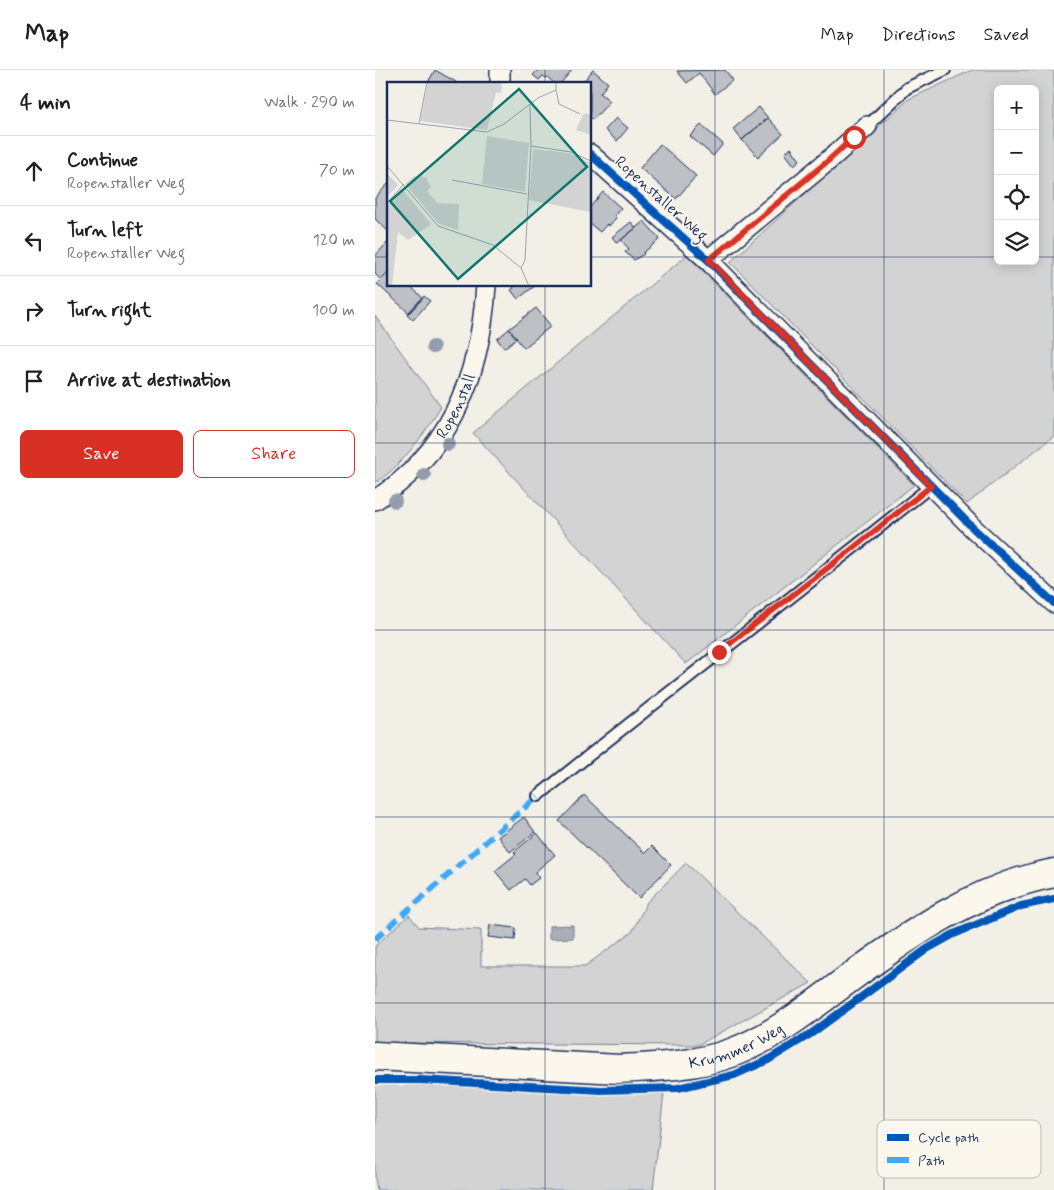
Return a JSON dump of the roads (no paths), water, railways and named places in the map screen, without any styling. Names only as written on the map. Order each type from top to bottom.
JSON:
[{"type":"main road","name":"Krummer Weg","points":[[375,1056],[619,1069],[705,1062],[763,1038],[803,1013],[907,936],[966,902],[1036,876],[1054,873]]},
{"type":"street","name":"Ropenstaller Weg","points":[[709,260],[867,126]]},
{"type":"street","name":"Ropenstaller Weg","points":[[591,155],[709,260],[973,528],[1054,603]]},
{"type":"street","name":"Ropenstall","points":[[375,500],[394,488],[419,466],[440,439],[463,395],[477,356],[486,286]]},
{"type":"lane","points":[[867,126],[907,88],[945,70]]},
{"type":"lane","points":[[538,796],[931,486]]}]
